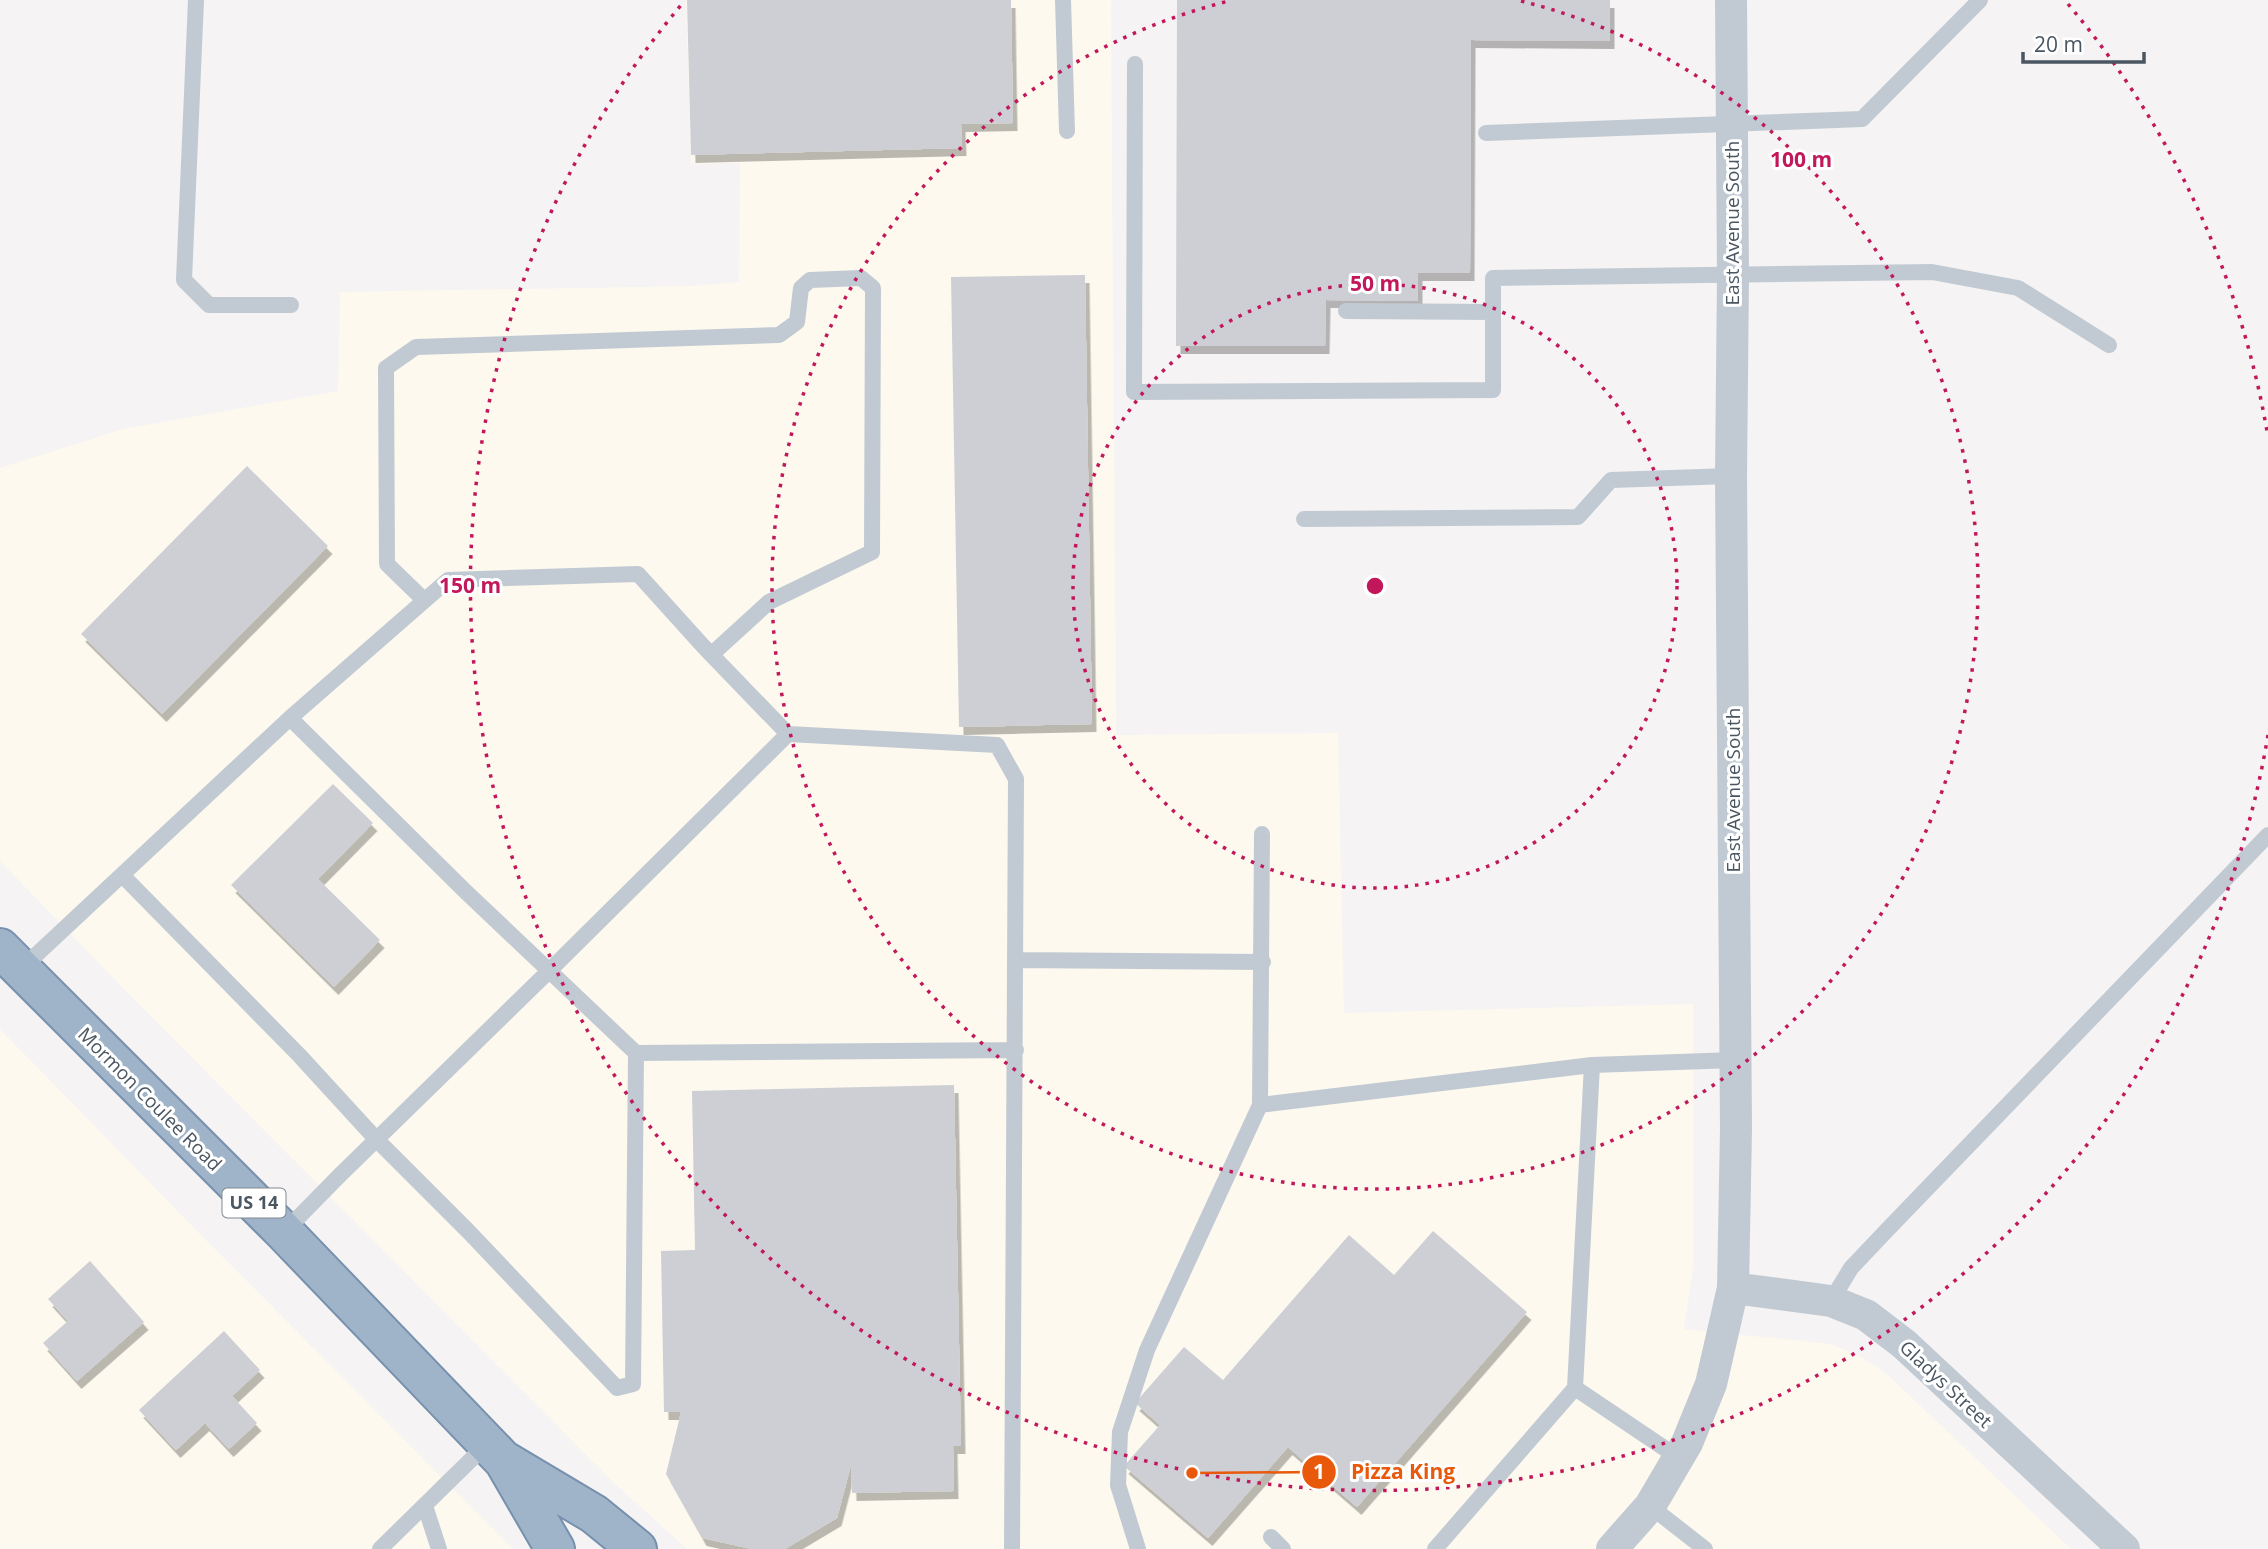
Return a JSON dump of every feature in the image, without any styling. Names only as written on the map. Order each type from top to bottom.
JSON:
[{"type":"highway","name":"Mormon Coulee Road","points":[[10,959],[284,1233],[496,1452],[555,1549]]},
{"type":"highway","name":"Mormon Coulee Road","points":[[496,1452],[594,1514],[637,1549]]},
{"type":"street","name":"East Avenue South","points":[[1612,1549],[1650,1506],[1688,1443],[1711,1384],[1733,1288],[1736,1129],[1731,476],[1731,0]]},
{"type":"street","name":"Gladys Street","points":[[1733,1288],[1831,1301],[1866,1315],[1904,1344],[2124,1549]]},
{"type":"lane","points":[[195,0],[184,280],[209,305],[291,305]]},
{"type":"lane","points":[[1063,0],[1066,131]]},
{"type":"lane","points":[[1486,133],[1731,126],[1862,119],[1980,0]]},
{"type":"lane","points":[[1135,64],[1134,392],[1493,390],[1493,278],[1932,272],[2018,288],[2109,345]]},
{"type":"lane","points":[[423,599],[387,564],[386,368],[416,347],[779,335],[797,322],[801,288],[810,280],[861,278],[873,288],[872,552],[769,602],[712,654]]},
{"type":"lane","points":[[1346,311],[1493,312]]},
{"type":"lane","points":[[1304,519],[1578,517],[1611,480],[1731,476]]},
{"type":"lane","points":[[10,959],[122,875],[290,718],[423,599],[448,580],[639,574],[789,734],[997,745],[1016,779],[1012,1549]]},
{"type":"lane","points":[[290,718],[465,891],[636,1053],[1016,1050]]},
{"type":"lane","points":[[284,1233],[376,1139],[789,734]]},
{"type":"lane","points":[[1138,1549],[1118,1485],[1120,1432],[1147,1350],[1260,1105],[1262,834]]},
{"type":"lane","points":[[1831,1301],[1851,1268],[2268,835]]},
{"type":"lane","points":[[122,875],[299,1055],[376,1139],[469,1232],[617,1388],[633,1384],[636,1053]]},
{"type":"lane","points":[[1016,960],[1263,962]]},
{"type":"lane","points":[[1260,1105],[1592,1066],[1735,1060]]},
{"type":"lane","points":[[1435,1549],[1575,1388],[1592,1066]]},
{"type":"lane","points":[[1575,1388],[1679,1458]]},
{"type":"lane","points":[[380,1549],[425,1506],[496,1452]]},
{"type":"lane","points":[[425,1506],[439,1549]]},
{"type":"lane","points":[[1650,1506],[1705,1549]]},
{"type":"shaded area","points":[[686,0],[1111,0],[1116,735],[1338,733],[1344,1013],[1693,1004],[1693,1269],[1684,1329],[1831,1344],[1863,1358],[1888,1375],[2071,1549],[687,1549],[615,1484],[0,861],[0,468],[123,429],[338,391],[340,292],[691,286],[739,282],[740,163],[691,164]]},
{"type":"shaded area","points":[[0,1029],[197,1231],[513,1549],[0,1549]]},
{"type":"building","points":[[687,0],[1011,0],[1013,123],[961,124],[962,148],[691,155]]},
{"type":"building","points":[[1177,0],[1610,0],[1610,41],[1471,40],[1470,273],[1418,273],[1418,301],[1326,300],[1325,346],[1176,346]]},
{"type":"building","points":[[1085,275],[1092,724],[959,727],[951,277]]},
{"type":"building","points":[[247,466],[328,546],[162,714],[81,634]]},
{"type":"building","points":[[333,784],[373,823],[318,879],[380,940],[334,987],[231,885]]},
{"type":"building","points":[[954,1085],[961,1446],[953,1446],[954,1491],[852,1493],[851,1465],[837,1518],[785,1549],[752,1549],[702,1538],[666,1474],[681,1412],[664,1412],[661,1251],[695,1250],[692,1091]]},
{"type":"building","points":[[1433,1231],[1527,1312],[1357,1507],[1288,1447],[1208,1538],[1124,1466],[1160,1425],[1135,1403],[1184,1347],[1223,1380],[1349,1235],[1394,1275]]},
{"type":"building","points":[[90,1261],[144,1322],[77,1381],[43,1343],[68,1321],[48,1299]]},
{"type":"building","points":[[224,1331],[260,1370],[232,1396],[257,1423],[229,1449],[205,1423],[176,1450],[139,1410]]},
{"type":"place","name":"Pizza King","points":[[1192,1473]]}]
